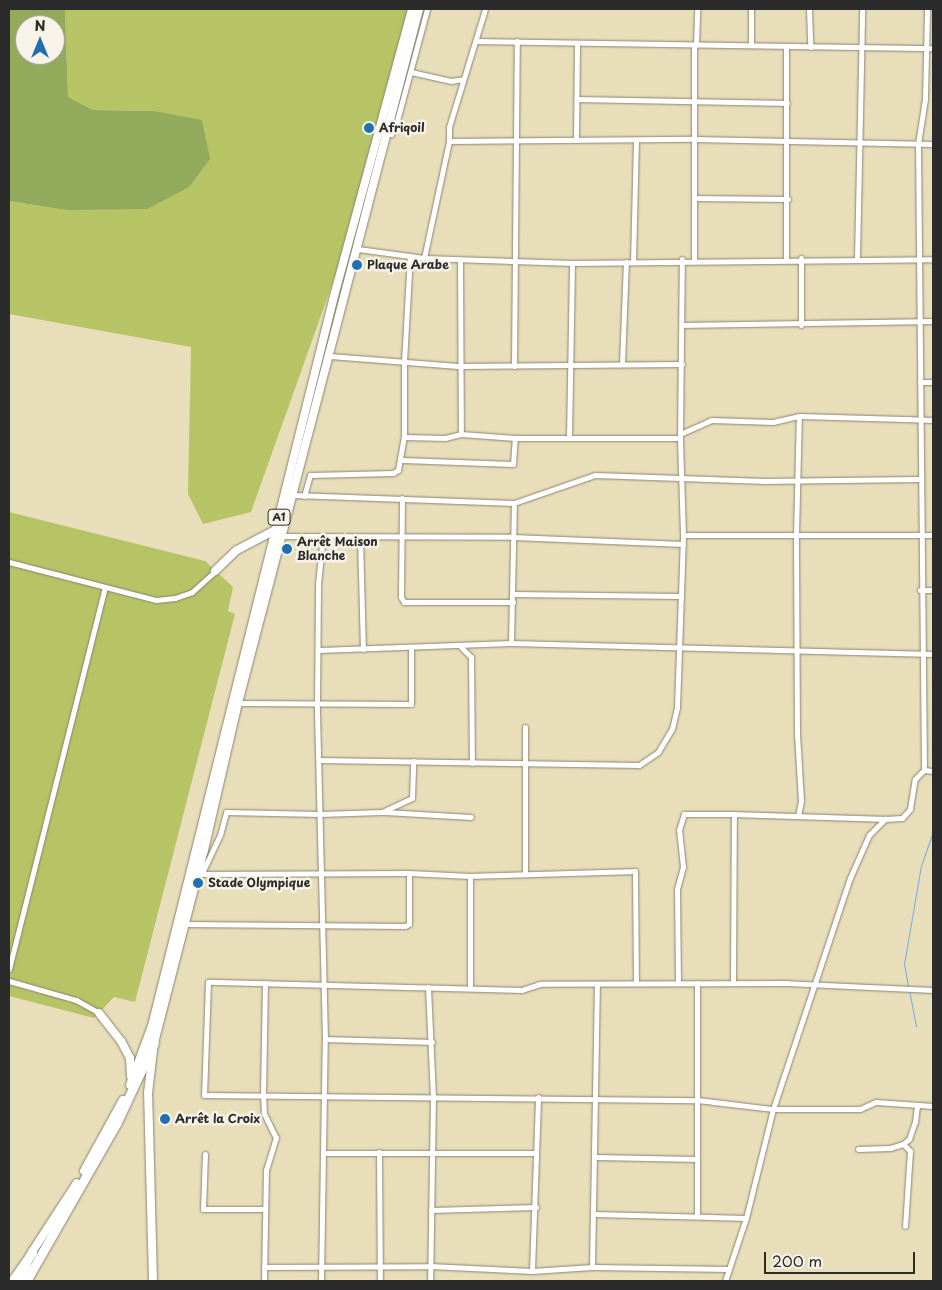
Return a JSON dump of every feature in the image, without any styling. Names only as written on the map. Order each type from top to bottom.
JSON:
[{"type":"highway","points":[[26,1281],[117,1122],[154,1043]]},
{"type":"highway","points":[[12,1281],[32,1252]]},
{"type":"main road","name":"A1","points":[[131,1084],[152,1026],[276,530],[412,9]]},
{"type":"main road","name":"A1","points":[[152,1281],[148,1135],[154,1043],[200,873],[238,703],[358,249],[385,134],[419,9]]},
{"type":"main road","points":[[215,571],[237,550],[276,530]]},
{"type":"main road","points":[[19,1281],[32,1252],[75,1187],[131,1084],[130,1058],[99,1014]]},
{"type":"street","points":[[385,134],[391,134],[395,128],[427,9]]},
{"type":"street","points":[[424,258],[449,141],[449,127],[485,9]]},
{"type":"street","points":[[694,259],[694,102],[697,9]]},
{"type":"street","points":[[751,9],[751,44]]},
{"type":"street","points":[[809,9],[810,47]]},
{"type":"street","points":[[857,258],[861,143],[862,9]]},
{"type":"street","points":[[678,983],[677,889],[683,867],[679,830],[684,814],[902,818],[910,809],[915,779],[924,770],[924,654],[920,590],[918,144],[925,99],[927,9]]},
{"type":"street","points":[[477,40],[695,45],[751,44],[786,47],[933,48]]},
{"type":"street","points":[[514,366],[518,261],[517,41]]},
{"type":"street","points":[[576,140],[577,42]]},
{"type":"street","points":[[786,47],[788,142],[786,258]]},
{"type":"street","points":[[411,72],[451,81],[463,79]]},
{"type":"street","points":[[577,99],[787,103]]},
{"type":"street","points":[[449,141],[636,141],[694,139],[933,144]]},
{"type":"street","points":[[633,262],[636,141]]},
{"type":"street","points":[[694,198],[788,200]]},
{"type":"street","points":[[358,249],[424,258],[572,263],[682,259],[933,259]]},
{"type":"street","points":[[304,496],[310,475],[392,474],[398,470],[402,460],[404,437],[404,362],[410,256]]},
{"type":"street","points":[[801,258],[801,325]]},
{"type":"street","points":[[319,760],[639,766],[658,752],[672,729],[677,708],[683,544],[680,436],[682,259]]},
{"type":"street","points":[[460,260],[458,366],[461,434]]},
{"type":"street","points":[[622,364],[626,262]]},
{"type":"street","points":[[569,437],[572,263]]},
{"type":"street","points":[[682,325],[801,325],[933,321]]},
{"type":"street","points":[[330,356],[458,366],[682,364]]},
{"type":"street","points":[[920,382],[933,382]]},
{"type":"street","points":[[404,437],[445,438],[461,434],[515,438],[680,436],[711,420],[773,422],[799,416],[933,420]]},
{"type":"street","points":[[798,816],[801,801],[796,651],[796,479],[799,416]]},
{"type":"street","points":[[402,460],[514,464],[515,438]]},
{"type":"street","points":[[294,494],[304,496],[514,503],[594,475],[681,479],[919,478]]},
{"type":"street","points":[[402,498],[401,596],[404,602],[513,602]]},
{"type":"street","points":[[510,643],[513,602],[514,503]]},
{"type":"street","points":[[683,535],[933,535]]},
{"type":"street","points":[[282,536],[402,539],[513,537],[683,544]]},
{"type":"street","points":[[321,1281],[325,1039],[318,705],[318,584],[323,536]]},
{"type":"street","points":[[360,537],[362,649]]},
{"type":"street","points":[[9,562],[156,600],[171,599],[192,592],[215,571]]},
{"type":"street","points":[[9,969],[105,588]]},
{"type":"street","points":[[920,590],[933,590]]},
{"type":"street","points":[[513,594],[681,596]]},
{"type":"street","points":[[319,650],[461,647],[510,643],[933,654]]},
{"type":"street","points":[[461,647],[471,657],[472,763]]},
{"type":"street","points":[[238,703],[318,705],[411,704],[411,648]]},
{"type":"street","points":[[525,727],[525,872]]},
{"type":"street","points":[[382,812],[412,798],[413,761]]},
{"type":"street","points":[[924,770],[933,771]]},
{"type":"street","points":[[471,816],[382,812],[320,814],[226,812],[220,835],[200,873],[409,872],[470,876],[525,872],[635,871],[636,982]]},
{"type":"street","points":[[733,983],[734,814]]},
{"type":"street","points":[[724,1281],[746,1218],[773,1109],[816,986],[850,878],[869,835],[885,819]]},
{"type":"street","points":[[185,924],[323,927],[408,926],[409,872]]},
{"type":"street","points":[[470,876],[470,986]]},
{"type":"street","points":[[9,981],[76,1000],[99,1014]]},
{"type":"street","points":[[933,990],[733,983],[636,982],[540,984],[522,990],[470,986],[324,986],[208,982],[204,1095],[324,1098],[538,1097],[697,1100],[773,1109],[860,1109],[876,1102],[933,1106]]},
{"type":"street","points":[[264,1281],[263,1209],[266,1170],[276,1138],[264,1113],[265,983]]},
{"type":"street","points":[[697,983],[697,1216]]},
{"type":"street","points":[[592,1267],[596,1156],[597,984]]},
{"type":"street","points":[[428,987],[432,1042],[433,1098],[430,1281]]},
{"type":"street","points":[[325,1039],[432,1042]]},
{"type":"street","points":[[532,1271],[536,1207],[538,1097]]},
{"type":"street","points":[[858,1149],[890,1148],[909,1140],[916,1122],[917,1105]]},
{"type":"street","points":[[903,1144],[910,1151],[905,1226]]},
{"type":"street","points":[[379,1152],[380,1281]]},
{"type":"street","points":[[324,1153],[536,1153]]},
{"type":"street","points":[[205,1154],[203,1209],[263,1209]]},
{"type":"street","points":[[596,1156],[697,1159]]},
{"type":"street","points":[[431,1210],[536,1207]]},
{"type":"street","points":[[594,1214],[746,1218]]},
{"type":"street","points":[[264,1266],[430,1266],[532,1271],[592,1267],[729,1269]]},
{"type":"green space","points":[[9,9],[65,9],[68,97],[93,110],[154,111],[202,120],[210,159],[189,187],[147,209],[66,210],[9,201]]},
{"type":"green space","points":[[65,9],[411,10],[354,223],[251,512],[203,524],[188,494],[191,347],[9,314],[9,201],[66,210],[154,111],[93,110],[68,97]]},
{"type":"green space","points":[[9,512],[205,561],[233,587],[228,611],[235,614],[135,1002],[114,997],[94,1018],[9,996]]},
{"type":"waterway","points":[[908,986],[904,964],[921,866],[933,832]]},
{"type":"waterway","points":[[909,990],[916,1026]]},
{"type":"place","name":"Afriqoil","points":[[369,128]]},
{"type":"place","name":"Plaque Arabe","points":[[357,265]]},
{"type":"place","name":"Arrêt Maison Blanche","points":[[287,549]]},
{"type":"place","name":"Stade Olympique","points":[[198,883]]},
{"type":"place","name":"Arrêt la Croix","points":[[165,1119]]}]
